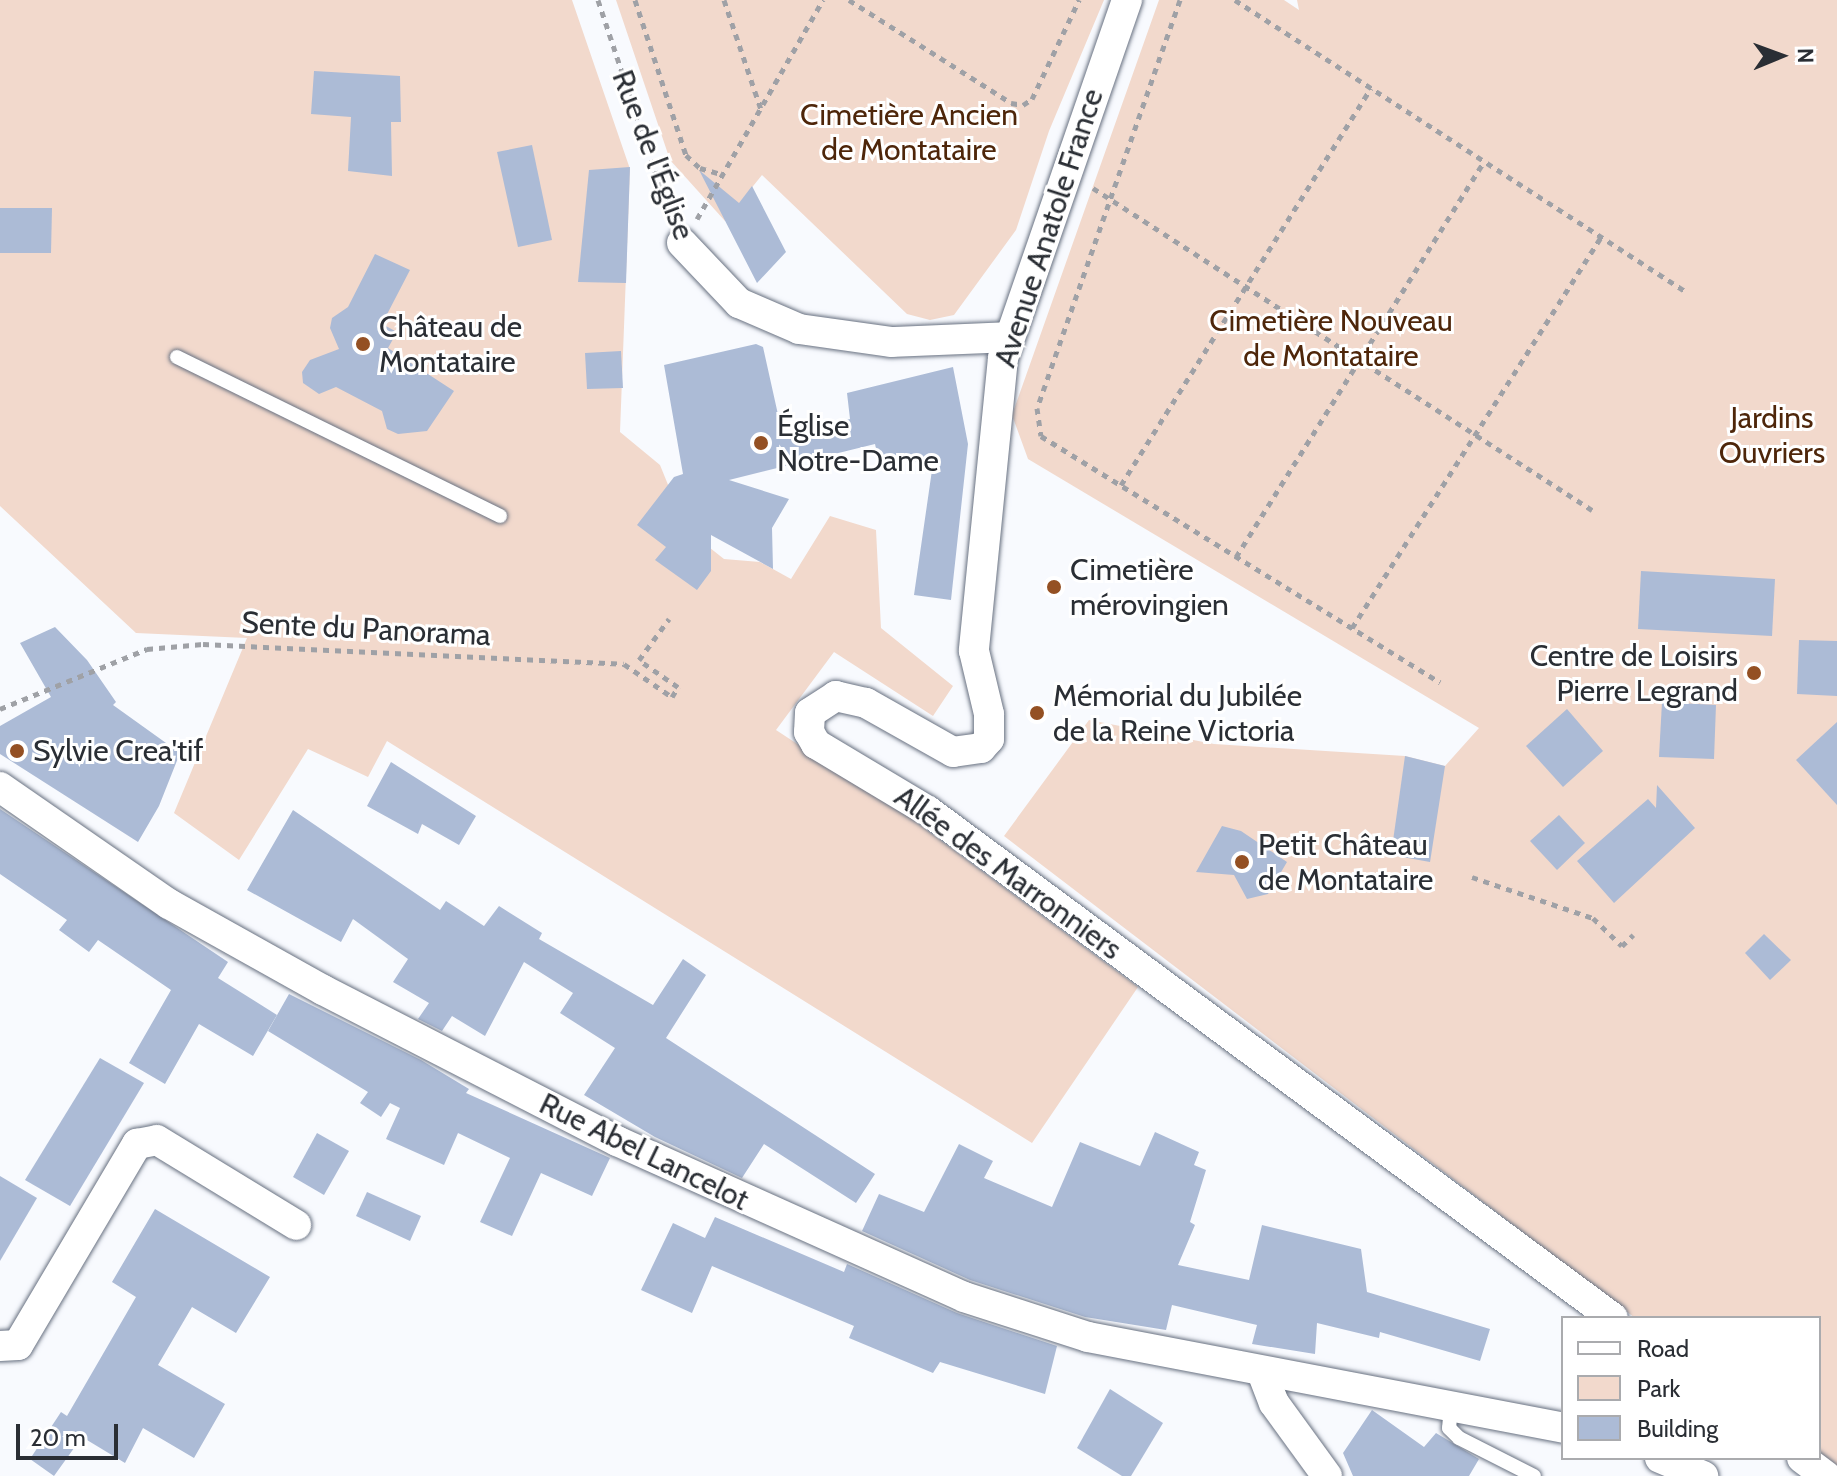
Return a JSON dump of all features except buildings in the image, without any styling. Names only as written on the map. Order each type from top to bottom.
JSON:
[{"type":"street","name":"Avenue Anatole France","points":[[990,460],[1009,337],[1061,179],[1127,0]]},
{"type":"street","name":"Rue de l'Église","points":[[682,243],[739,303],[799,329],[892,342],[1009,337]]},
{"type":"street","name":"Allée des Marronniers","points":[[990,460],[974,651],[989,714],[989,739],[981,748],[953,752],[866,703],[836,696],[810,713],[809,732],[816,744],[928,811],[1610,1316]]},
{"type":"street","name":"Rue Abel Lancelot","points":[[0,787],[207,927],[617,1141],[787,1221],[1050,1328],[1262,1372],[1561,1428]]},
{"type":"street","points":[[0,1346],[18,1345],[137,1144],[157,1140],[296,1225]]},
{"type":"street","points":[[1262,1372],[1274,1403],[1327,1476]]},
{"type":"street","points":[[1665,1460],[1703,1476]]},
{"type":"street","points":[[1805,1460],[1826,1476]]},
{"type":"lane","points":[[177,357],[500,516]]},
{"type":"lane","points":[[1451,1405],[1449,1428],[1459,1438],[1534,1476]]},
{"type":"path","name":"Rue de l'Église","points":[[598,0],[650,165],[682,243]]},
{"type":"path","points":[[635,0],[686,155],[700,168],[724,176]]},
{"type":"path","points":[[724,0],[761,109]]},
{"type":"path","points":[[682,243],[724,176],[823,0]]},
{"type":"path","points":[[849,0],[1011,103],[1023,105],[1032,99],[1079,0]]},
{"type":"path","points":[[1180,0],[1037,408],[1041,436],[1440,682]]},
{"type":"path","points":[[1235,0],[1685,291]]},
{"type":"path","points":[[1121,485],[1371,88]]},
{"type":"path","points":[[1236,557],[1484,161]]},
{"type":"path","points":[[1061,179],[1094,188],[1592,510]]},
{"type":"path","points":[[1352,628],[1473,433],[1601,237]]},
{"type":"path","name":"Sente du Panorama","points":[[0,709],[147,649],[203,644],[624,664],[672,697],[678,687],[639,660],[669,619]]},
{"type":"path","points":[[1472,877],[1593,918],[1622,946],[1633,935]]},
{"type":"green space","points":[[0,0],[572,0],[630,169],[620,432],[660,465],[686,529],[724,559],[760,562],[791,579],[830,516],[876,530],[881,628],[953,686],[933,716],[834,652],[776,730],[916,822],[1138,987],[1032,1143],[387,741],[368,777],[308,749],[239,860],[174,813],[247,638],[136,633],[0,506]]},
{"type":"green space","name":"Cimetière Ancien de Montataire","points":[[616,0],[1104,0],[1049,131],[1016,230],[954,315],[930,320],[907,314],[762,175],[725,221],[670,160]]},
{"type":"green space","points":[[1159,0],[1284,0],[1299,10],[1297,0],[1837,0],[1837,1472],[1821,1460],[1821,1316],[1632,1316],[1004,836],[1089,720],[1214,744],[1405,756],[1445,766],[1479,728],[1028,459],[1012,415]]},
{"type":"place","name":"Château de Montataire","points":[[363,344]]},
{"type":"place","name":"Église Notre-Dame","points":[[761,443]]},
{"type":"place","name":"Cimetière mérovingien","points":[[1054,587]]},
{"type":"place","name":"Centre de Loisirs Pierre Legrand","points":[[1754,673]]},
{"type":"place","name":"Mémorial du Jubilée de la Reine Victoria","points":[[1037,713]]},
{"type":"place","name":"Sylvie Crea'tif","points":[[17,751]]},
{"type":"place","name":"Petit Château de Montataire","points":[[1242,862]]},
{"type":"park label","name":"Cimetière Nouveau de Montataire","points":[[1331,338]]},
{"type":"park label","name":"Jardins Ouvriers","points":[[1772,435]]}]
